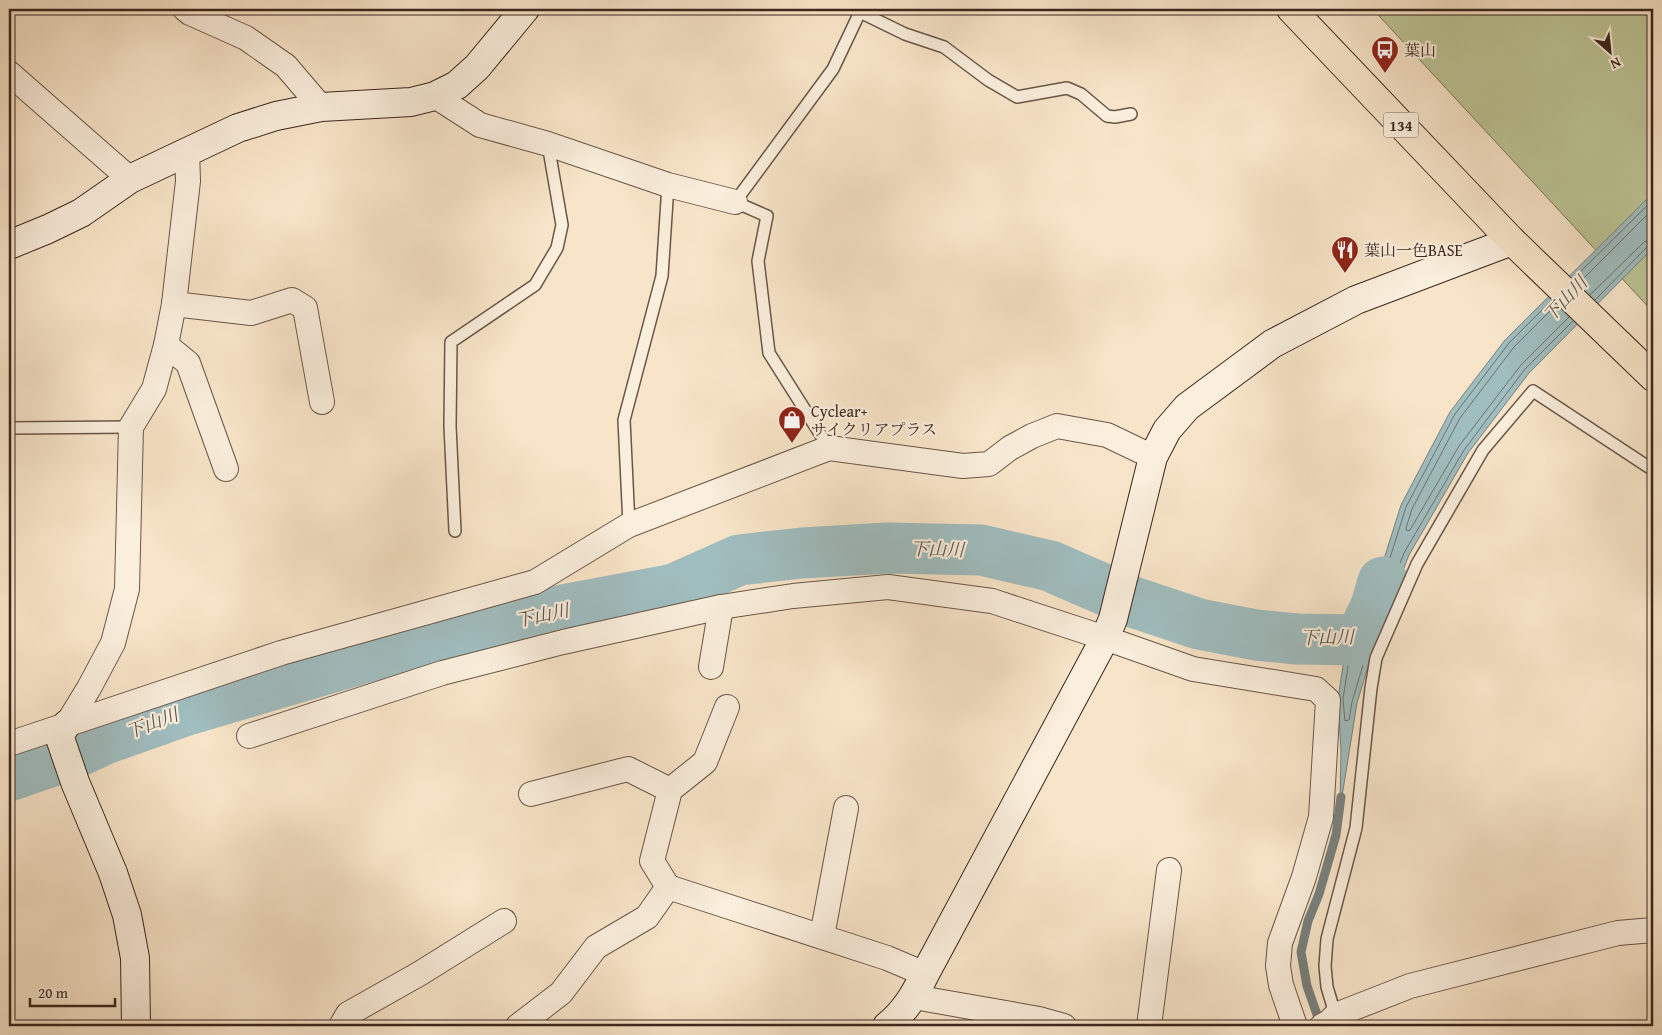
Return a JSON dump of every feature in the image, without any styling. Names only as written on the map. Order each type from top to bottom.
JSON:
[{"type":"highway","name":"134","points":[[1291,9],[1521,250],[1653,377]]},
{"type":"street","points":[[185,9],[246,38],[286,66],[321,107]]},
{"type":"street","points":[[9,244],[48,229],[81,213],[130,179],[238,128],[276,116],[321,107],[411,102],[435,96],[457,85],[477,67],[525,9]]},
{"type":"street","points":[[9,73],[130,179]]},
{"type":"street","points":[[435,96],[480,125],[548,144],[668,185],[735,202]]},
{"type":"street","points":[[136,1026],[135,958],[127,915],[113,873],[75,780],[63,730],[89,688],[113,643],[126,589],[131,427],[154,389],[166,345],[174,304],[188,181],[187,151]]},
{"type":"street","points":[[887,1026],[896,1019],[919,985],[1109,628],[1126,569],[1153,457],[1167,430],[1187,408],[1272,344],[1356,300],[1521,250]]},
{"type":"street","points":[[174,304],[251,313],[292,300],[306,308],[322,402]]},
{"type":"street","points":[[166,345],[188,363],[226,469]]},
{"type":"street","points":[[9,744],[63,730],[281,652],[535,582],[629,525],[830,448],[963,466],[989,464],[1010,448],[1032,436],[1057,426],[1108,436],[1153,457]]},
{"type":"street","points":[[249,736],[442,673],[563,642],[721,607],[793,596],[888,587],[992,600],[1109,628],[1193,669],[1316,689],[1328,700],[1321,817],[1304,877],[1280,944],[1278,966],[1281,985],[1294,1026]]},
{"type":"street","points":[[711,667],[721,607]]},
{"type":"street","points":[[727,707],[705,762],[670,790],[652,861],[668,887],[887,958],[919,985],[1038,1023],[1064,1026]]},
{"type":"street","points":[[531,794],[628,769],[670,790]]},
{"type":"street","points":[[822,936],[846,808]]},
{"type":"street","points":[[1149,1026],[1169,870]]},
{"type":"street","points":[[518,1026],[562,993],[596,947],[646,917],[668,887]]},
{"type":"street","points":[[341,1026],[348,1014],[419,974],[504,921]]},
{"type":"street","points":[[1331,1022],[1410,986],[1618,933],[1653,930]]},
{"type":"lane","points":[[830,448],[769,353],[758,261],[767,216],[735,202],[833,69],[859,10],[905,34],[944,47],[988,80],[1017,97],[1067,88],[1081,94],[1106,116],[1115,117],[1131,114]]},
{"type":"lane","points":[[455,531],[450,426],[451,342],[535,285],[557,248],[562,225],[548,144]]},
{"type":"lane","points":[[629,525],[624,420],[662,276],[668,185]]},
{"type":"lane","points":[[1331,1022],[1327,987],[1327,939],[1356,828],[1376,658],[1418,564],[1478,458],[1533,391],[1653,470]]},
{"type":"lane","points":[[9,428],[131,427]]},
{"type":"green space","points":[[1372,9],[1653,9],[1653,312],[1381,18]]},
{"type":"water","points":[[1653,193],[1653,248],[1529,373],[1468,453],[1409,555],[1376,640],[1357,703],[1340,809],[1341,751],[1338,699],[1344,659],[1374,591],[1401,505],[1450,412],[1505,340]]},
{"type":"waterway","name":"下山川","points":[[9,776],[73,754],[105,739],[187,710],[367,657],[475,629],[674,589],[739,560],[802,553],[888,548],[981,550],[1050,566],[1133,602],[1199,624],[1256,635],[1297,639],[1360,640],[1376,606],[1383,582]]},
{"type":"waterway","points":[[1321,1026],[1307,986],[1301,952],[1308,921],[1319,894],[1336,835],[1341,797]]},
{"type":"place","name":"葉山","points":[[1385,74]]},
{"type":"place","name":"葉山一色BASE","points":[[1345,274]]},
{"type":"place","name":"Cyclear+ サイクリアプラス","points":[[792,444]]}]
